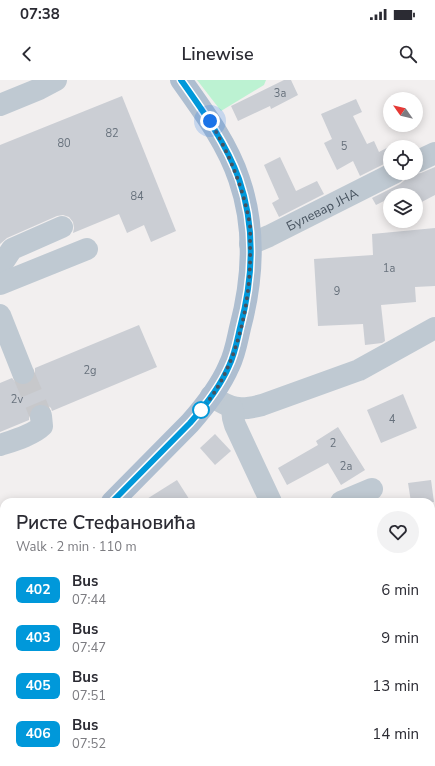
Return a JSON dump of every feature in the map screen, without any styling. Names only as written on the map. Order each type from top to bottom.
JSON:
[{"type":"main road","points":[[116,498],[190,423],[211,396],[229,365],[235,349],[246,307],[250,283],[250,221],[239,179],[222,142],[182,80]]},
{"type":"street","points":[[0,105],[39,89],[56,80]]},
{"type":"street","points":[[423,159],[435,153]]},
{"type":"street","name":"Булевар ЈНА","points":[[250,244],[269,236],[383,179]]},
{"type":"street","points":[[0,267],[12,249],[62,226]]},
{"type":"street","points":[[0,284],[87,250]]},
{"type":"street","points":[[0,315],[23,373]]},
{"type":"street","points":[[211,396],[232,408],[247,409],[359,370],[435,328]]},
{"type":"street","points":[[232,408],[235,424],[269,498]]},
{"type":"street","points":[[0,445],[32,433],[40,428],[42,426],[41,416]]},
{"type":"street","points":[[351,498],[372,489]]},
{"type":"green space","points":[[197,80],[266,80],[264,85],[221,111]]},
{"type":"building","points":[[284,80],[291,80],[298,95],[271,109],[270,106],[238,121],[231,106]]},
{"type":"building","points":[[122,96],[176,231],[151,242],[144,225],[127,233],[119,214],[73,233],[73,222],[69,217],[63,215],[57,216],[7,238],[0,244],[0,145]]},
{"type":"building","points":[[356,99],[362,112],[353,116],[367,144],[374,141],[379,152],[383,150],[383,164],[360,176],[353,161],[337,170],[324,143],[332,139],[321,114]]},
{"type":"building","points":[[280,157],[296,191],[317,181],[324,194],[279,217],[272,203],[279,199],[264,165]]},
{"type":"building","points":[[435,167],[435,195],[423,201],[423,188],[392,188],[405,180],[423,180],[423,172]]},
{"type":"building","points":[[383,192],[383,202],[376,205],[372,198]]},
{"type":"building","points":[[435,228],[435,286],[415,287],[416,302],[381,305],[385,341],[382,343],[365,345],[363,324],[318,326],[314,259],[373,255],[372,234]]},
{"type":"building","points":[[139,325],[157,367],[52,411],[46,404],[34,406],[29,411],[29,420],[0,432],[0,383],[12,378],[16,383],[21,385],[28,384],[33,381],[35,368]]},
{"type":"building","points":[[403,394],[417,428],[381,443],[367,410]]},
{"type":"building","points":[[338,427],[365,470],[341,485],[328,463],[287,485],[278,468],[318,445],[316,441]]},
{"type":"building","points":[[215,434],[231,451],[215,465],[200,448]]},
{"type":"building","points":[[177,480],[188,498],[148,498]]},
{"type":"building","points":[[431,480],[433,498],[410,498],[408,483]]},
{"type":"tunnel","points":[[23,373],[41,416]]},
{"type":"bus line","name":"402","points":[[116,498],[202,410],[221,381],[235,349],[246,307],[250,283],[250,221],[239,179],[222,142],[210,121],[181,80]]},
{"type":"route","points":[[201,410],[221,381],[235,349],[246,307],[250,283],[251,259],[250,221],[239,179],[222,142],[210,121]]}]
